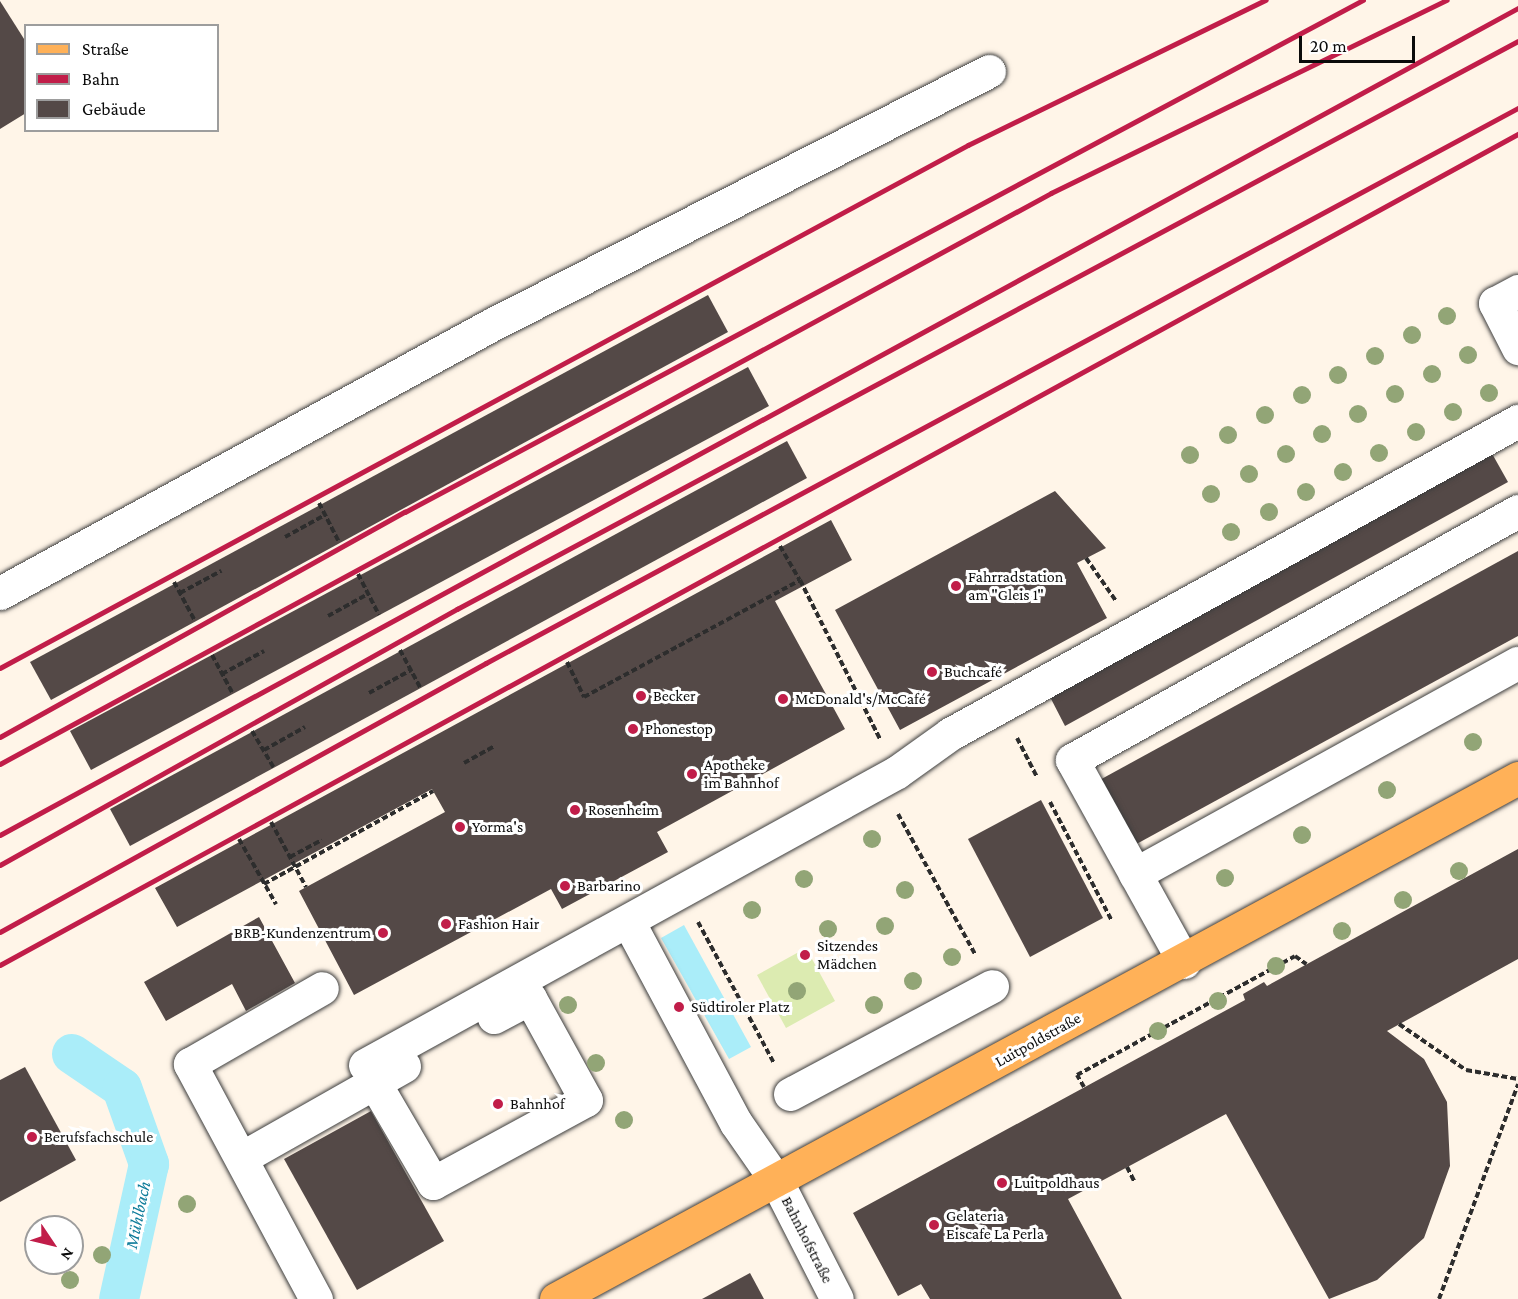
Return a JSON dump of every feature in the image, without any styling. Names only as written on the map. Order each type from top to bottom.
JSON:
[{"type":"main road","name":"Luitpoldstraße","points":[[556,1299],[1184,962],[1518,778]]},
{"type":"street","points":[[0,593],[491,325],[989,71]]},
{"type":"street","points":[[1518,291],[1494,303],[1518,348]]},
{"type":"street","points":[[243,1157],[370,1074],[628,921],[889,777],[950,734],[1518,421]]},
{"type":"street","points":[[1184,962],[1072,760],[1518,511]]},
{"type":"street","points":[[1135,874],[1518,663]]},
{"type":"street","name":"Bahnhofstraße","points":[[628,921],[736,1123],[777,1182],[837,1299]]},
{"type":"street","points":[[790,1094],[992,986]]},
{"type":"street","points":[[316,1299],[243,1157],[190,1064],[322,988]]},
{"type":"street","points":[[530,998],[586,1100],[433,1183],[370,1074],[530,998]]},
{"type":"path","points":[[320,503],[339,542]]},
{"type":"path","points":[[285,537],[325,515]]},
{"type":"path","points":[[780,546],[800,580],[880,739]]},
{"type":"path","points":[[1086,558],[1118,605]]},
{"type":"path","points":[[180,593],[221,571]]},
{"type":"path","points":[[358,574],[379,615]]},
{"type":"path","points":[[567,662],[584,697],[800,580]]},
{"type":"path","points":[[174,582],[195,621]]},
{"type":"path","points":[[328,616],[368,594]]},
{"type":"path","points":[[400,650],[421,689]]},
{"type":"path","points":[[222,674],[264,651]]},
{"type":"path","points":[[212,655],[233,694]]},
{"type":"path","points":[[369,693],[411,670]]},
{"type":"path","points":[[999,708],[1040,782]]},
{"type":"path","points":[[264,750],[305,728]]},
{"type":"path","points":[[252,731],[274,768]]},
{"type":"path","points":[[464,763],[495,746]]},
{"type":"path","points":[[889,777],[992,986]]},
{"type":"path","points":[[264,884],[433,791]]},
{"type":"path","points":[[1044,791],[1112,921]]},
{"type":"path","points":[[271,822],[306,887]]},
{"type":"path","points":[[239,839],[276,904]]},
{"type":"path","points":[[290,857],[322,840]]},
{"type":"path","points":[[681,892],[790,1094]]},
{"type":"path","points":[[1083,1087],[1077,1075],[1294,956],[1306,964]]},
{"type":"path","points":[[1399,1024],[1466,1070],[1518,1079]]},
{"type":"path","points":[[1087,1062],[1090,1068]]},
{"type":"path","points":[[1439,1299],[1518,1084]]},
{"type":"path","points":[[1127,1167],[1134,1181]]},
{"type":"green space","points":[[806,948],[835,1001],[786,1028],[757,975]]},
{"type":"water","points":[[684,925],[751,1047],[729,1059],[661,938]]},
{"type":"building","points":[[0,1],[24,39],[24,114],[0,129]]},
{"type":"building","points":[[708,295],[728,332],[51,700],[30,662]]},
{"type":"building","points":[[748,367],[769,406],[91,770],[70,731]]},
{"type":"building","points":[[787,441],[807,478],[130,846],[110,809]]},
{"type":"building","points":[[1490,450],[1508,482],[1065,726],[1048,693]]},
{"type":"building","points":[[1055,491],[1106,548],[1077,563],[1107,618],[900,730],[835,610]]},
{"type":"building","points":[[831,520],[852,560],[775,601],[845,729],[657,832],[668,852],[562,909],[551,889],[354,995],[299,891],[445,812],[432,789],[177,927],[155,888]]},
{"type":"building","points":[[1518,551],[1518,636],[1131,847],[1096,782]]},
{"type":"building","points":[[1041,800],[1103,918],[1030,957],[968,839]]},
{"type":"building","points":[[1518,849],[1518,959],[1387,1031],[1424,1059],[1447,1102],[1450,1166],[1424,1238],[1377,1280],[1329,1299],[1226,1114],[1068,1199],[1122,1299],[930,1299],[921,1284],[898,1296],[853,1213],[1245,1000],[1243,994],[1264,982],[1267,986]]},
{"type":"building","points":[[259,917],[295,983],[246,1011],[232,984],[166,1021],[144,982]]},
{"type":"building","name":"Berufsfachschule","points":[[25,1067],[76,1160],[0,1202],[0,1080]]},
{"type":"building","points":[[371,1111],[444,1241],[357,1290],[284,1159]]},
{"type":"building","points":[[750,1273],[764,1299],[702,1299]]},
{"type":"waterway","name":"Mühlbach","points":[[72,1054],[122,1088],[149,1164],[119,1299]]},
{"type":"railway","points":[[0,668],[968,145],[1265,0]]},
{"type":"railway","points":[[0,737],[405,512],[1363,0]]},
{"type":"railway","points":[[0,764],[1051,193],[1446,0]]},
{"type":"railway","points":[[0,835],[1518,8]]},
{"type":"railway","points":[[0,865],[457,609],[1518,41]]},
{"type":"railway","points":[[0,932],[486,663],[1518,108]]},
{"type":"railway","points":[[0,965],[1518,134]]},
{"type":"place","name":"Fahrradstation am \"Gleis 1\"","points":[[956,586]]},
{"type":"place","name":"Buchcafé","points":[[932,672]]},
{"type":"place","name":"Becker","points":[[641,696]]},
{"type":"place","name":"McDonald's/McCafé","points":[[783,699]]},
{"type":"place","name":"Phonestop","points":[[633,729]]},
{"type":"place","name":"Apotheke im Bahnhof","points":[[692,774]]},
{"type":"place","name":"Rosenheim","points":[[575,810]]},
{"type":"place","name":"Yorma's","points":[[460,827]]},
{"type":"place","name":"Barbarino","points":[[565,886]]},
{"type":"place","name":"Fashion Hair","points":[[446,924]]},
{"type":"place","name":"BRB-Kundenzentrum","points":[[383,933]]},
{"type":"place","name":"Sitzendes Mädchen","points":[[805,955]]},
{"type":"place","name":"Südtiroler Platz","points":[[679,1007]]},
{"type":"place","name":"Bahnhof","points":[[498,1104]]},
{"type":"place","name":"Berufsfachschule","points":[[32,1137]]},
{"type":"place","name":"Luitpoldhaus","points":[[1002,1183]]},
{"type":"place","name":"Gelateria Eiscafe La Perla","points":[[934,1225]]}]
